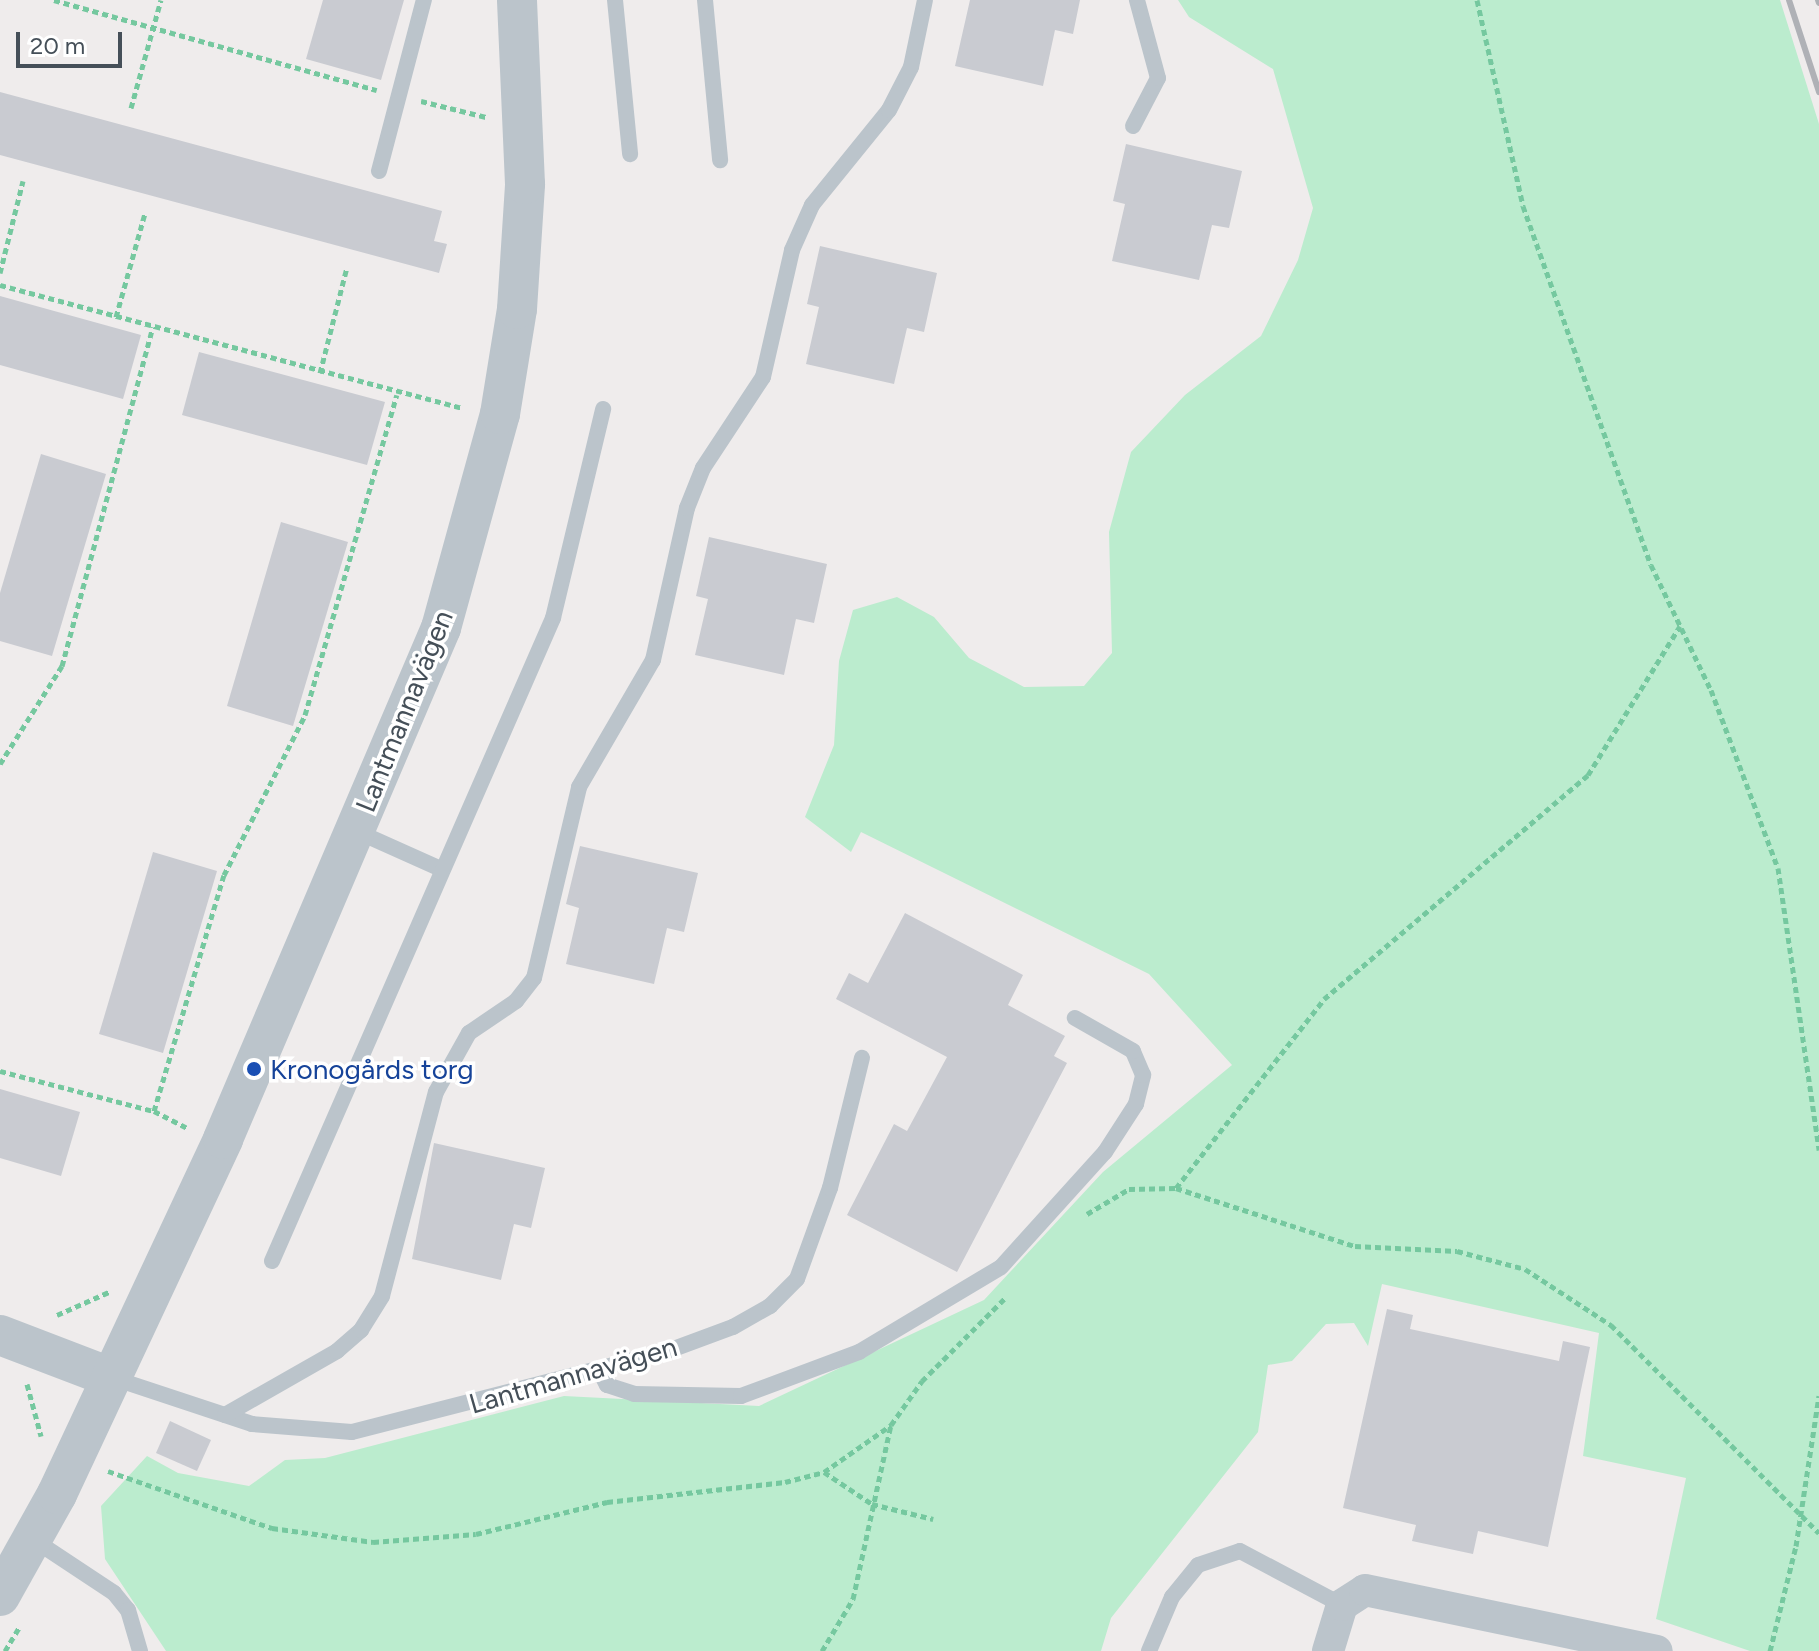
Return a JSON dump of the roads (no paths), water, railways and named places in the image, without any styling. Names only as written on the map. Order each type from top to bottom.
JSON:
[{"type":"street","name":"Lantmannavägen","points":[[0,1596],[34,1540],[110,1377],[354,831],[441,628],[475,411],[525,184],[517,0]]},
{"type":"street","points":[[0,1335],[110,1377]]},
{"type":"street","points":[[1328,1651],[1348,1599],[1657,1651]]},
{"type":"lane","points":[[379,171],[424,0]]},
{"type":"lane","points":[[615,0],[630,154]]},
{"type":"lane","points":[[705,0],[720,160]]},
{"type":"lane","points":[[225,1415],[337,1351],[361,1330],[382,1296],[441,1079],[469,1033],[516,1001],[534,978],[579,787],[653,660],[698,482],[763,377],[792,250],[812,205],[889,110],[911,67],[925,0]]},
{"type":"lane","points":[[1133,126],[1158,78],[1137,0]]},
{"type":"lane","points":[[272,1261],[553,618],[603,409]]},
{"type":"lane","points":[[354,831],[441,869]]},
{"type":"lane","points":[[599,1370],[607,1385],[634,1394],[741,1396],[859,1352],[1001,1267],[1105,1152],[1136,1104],[1143,1075],[1133,1051],[1075,1018]]},
{"type":"lane","name":"Lantmannavägen","points":[[110,1377],[225,1415],[296,1433],[352,1432],[599,1370],[733,1327],[770,1306],[797,1279],[830,1188],[862,1058]]},
{"type":"lane","points":[[34,1540],[114,1593],[128,1610],[140,1651]]},
{"type":"lane","points":[[1149,1651],[1172,1597],[1198,1565],[1240,1551],[1348,1599]]},
{"type":"railway","points":[[1789,0],[1819,92]]},
{"type":"place","name":"Kronogårds torg","points":[[254,1069]]}]
